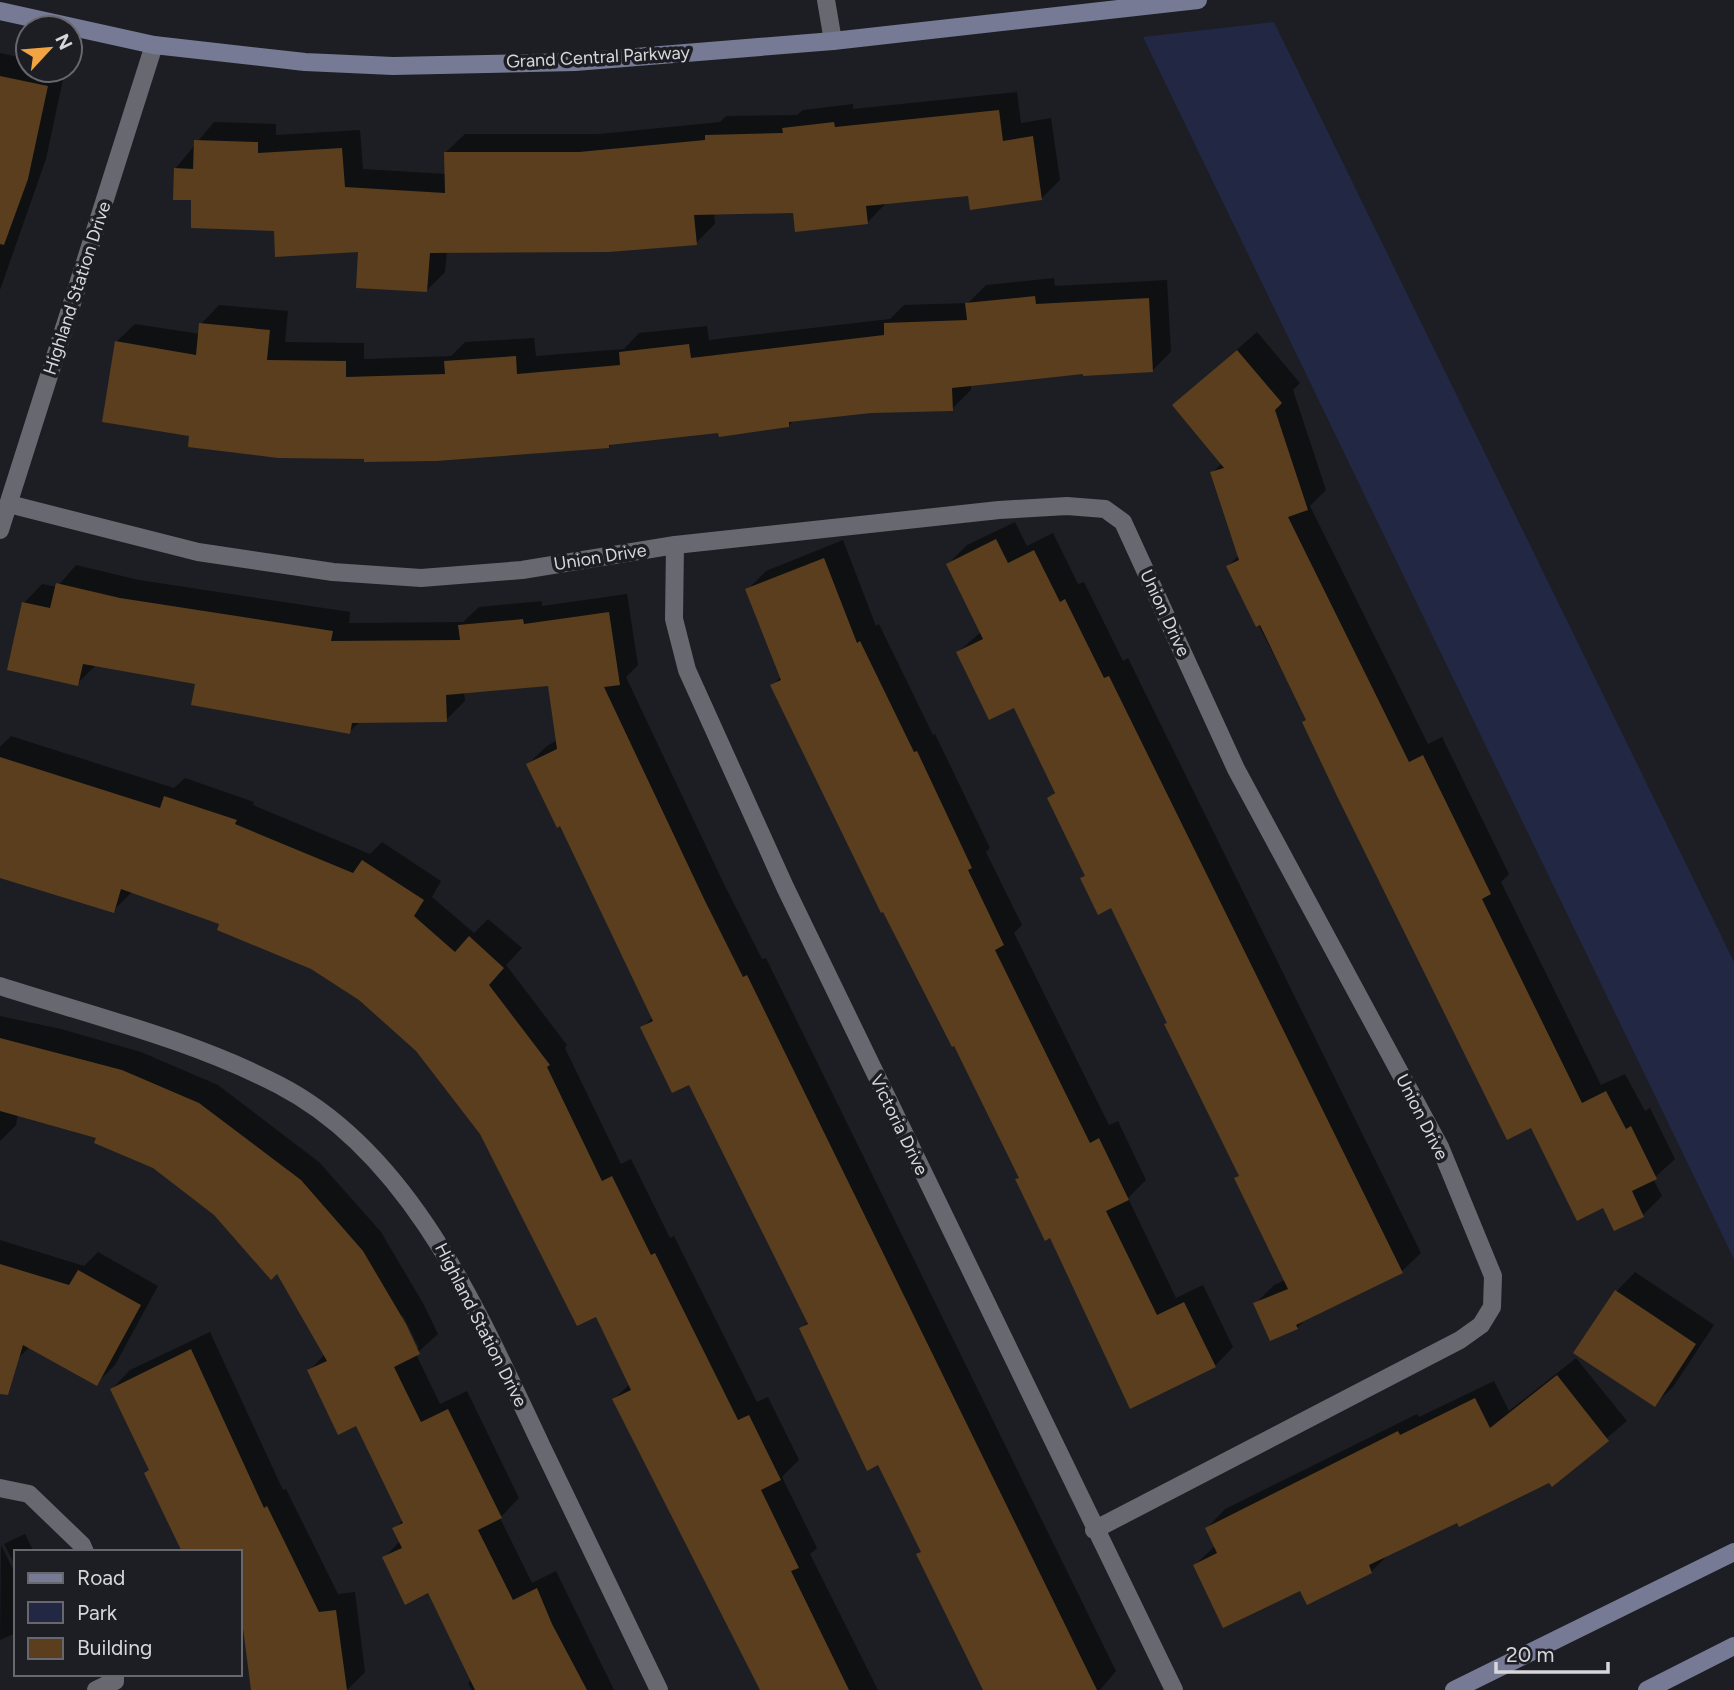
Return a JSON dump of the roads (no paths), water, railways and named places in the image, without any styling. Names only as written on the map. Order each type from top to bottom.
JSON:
[{"type":"street","points":[[826,0],[833,41]]},
{"type":"street","name":"Grand Central Parkway","points":[[0,11],[154,45],[306,62],[393,66],[575,62],[833,41],[1198,0]]},
{"type":"street","name":"Highland Station Drive","points":[[0,530],[154,45]]},
{"type":"street","name":"Union Drive","points":[[9,504],[198,552],[333,572],[421,578],[522,570],[675,545],[1067,506],[1105,509],[1123,522],[1236,769],[1440,1147],[1493,1276],[1492,1307],[1481,1325],[1460,1340],[1094,1530]]},
{"type":"street","name":"Victoria Drive","points":[[675,545],[674,619],[687,670],[785,887],[1094,1530],[1174,1690]]},
{"type":"street","name":"Highland Station Drive","points":[[0,986],[143,1031],[229,1064],[280,1086],[348,1132],[401,1192],[441,1245],[510,1379],[659,1690]]},
{"type":"street","points":[[0,1489],[29,1494],[84,1550]]},
{"type":"street","points":[[1454,1690],[1734,1552]]},
{"type":"street","points":[[1647,1690],[1734,1646]]},
{"type":"street","points":[[96,1690],[115,1678]]}]
